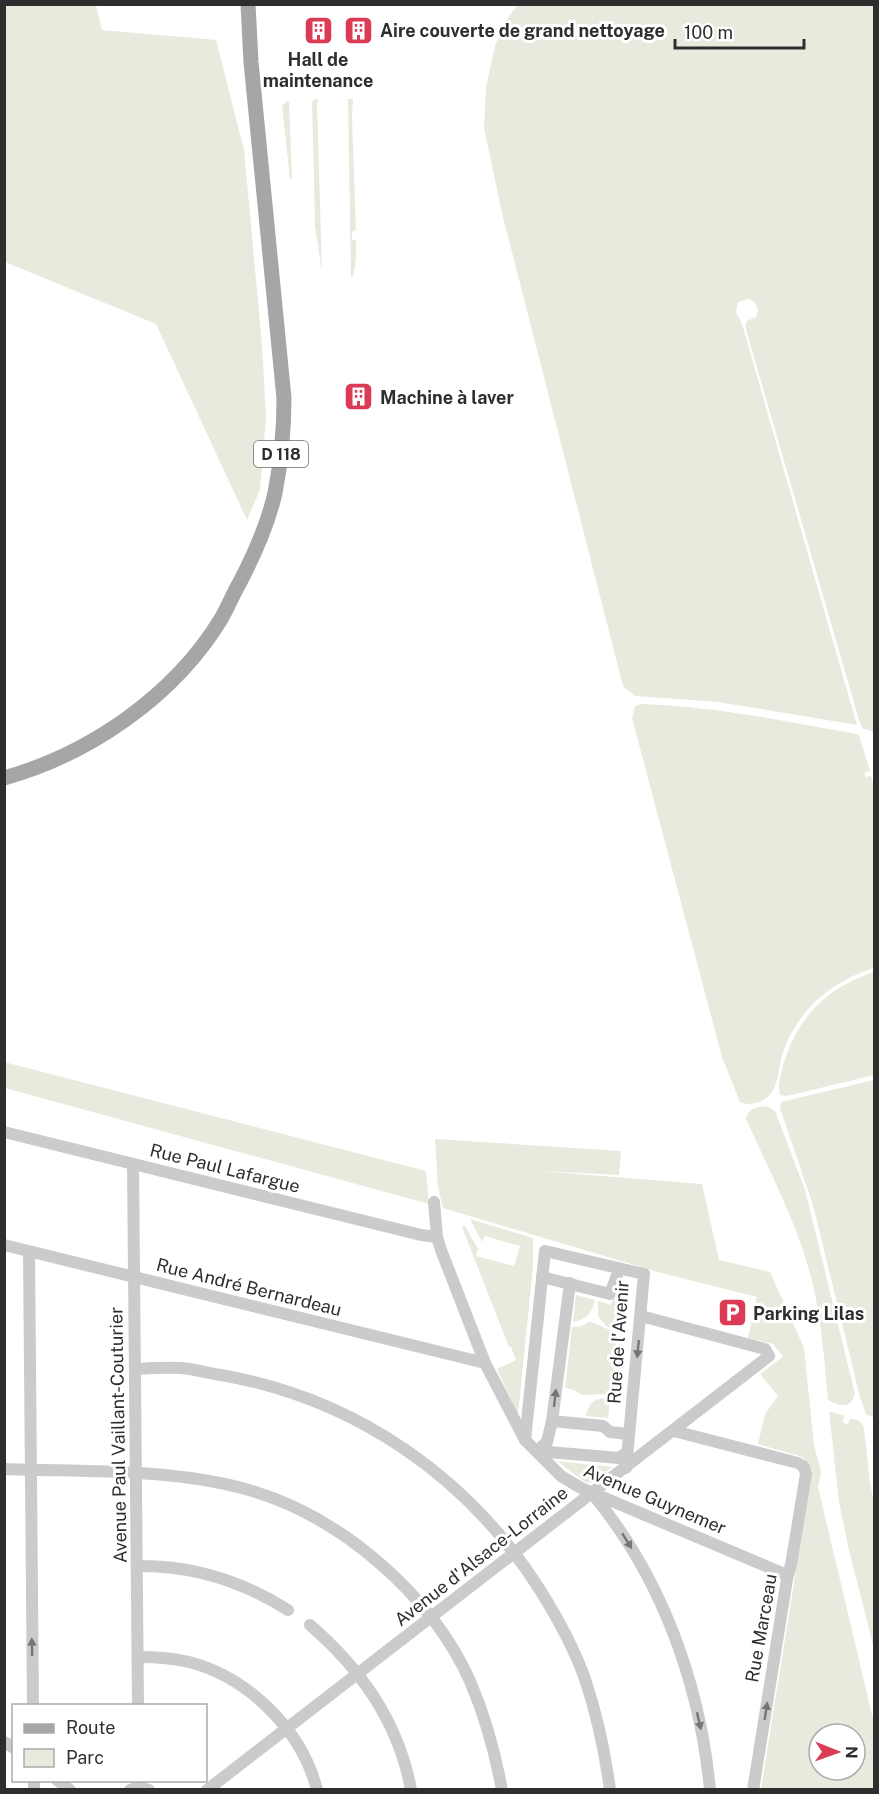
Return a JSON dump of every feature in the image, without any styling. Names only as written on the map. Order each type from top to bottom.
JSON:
[{"type":"main road","name":"D 118","points":[[4,778],[54,760],[85,745],[136,712],[162,689],[191,658],[220,620],[251,561],[266,521],[274,495],[284,433],[284,398],[251,62],[248,4]]},
{"type":"street","name":"Rue Paul Lafargue","points":[[4,1132],[421,1235],[437,1237]]},
{"type":"street","name":"Avenue Paul Vaillant-Couturier","points":[[133,1164],[138,1704]]},
{"type":"street","name":"Avenue Guynemer","points":[[434,1202],[437,1237],[485,1364],[525,1440],[561,1476],[592,1494],[788,1575]]},
{"type":"street","name":"Rue André Bernardeau","points":[[4,1245],[485,1364]]},
{"type":"street","name":"Rue de l'Avenir","points":[[525,1440],[545,1251],[644,1275],[642,1316],[626,1468]]},
{"type":"street","points":[[29,1252],[33,1704]]},
{"type":"street","name":"Rue de l'Avenir","points":[[542,1277],[610,1294],[619,1270]]},
{"type":"street","points":[[537,1451],[547,1442],[552,1421],[570,1283]]},
{"type":"street","name":"Avenue d'Alsace-Lorraine","points":[[207,1790],[769,1356],[765,1349],[642,1316]]},
{"type":"street","points":[[135,1368],[181,1368],[249,1380],[313,1400],[369,1425],[425,1463],[471,1502],[515,1553],[557,1617],[584,1677],[602,1739],[610,1790]]},
{"type":"street","name":"Rue de l'Avenir","points":[[552,1421],[603,1426],[610,1432],[628,1434]]},
{"type":"street","name":"Rue Marceau","points":[[674,1431],[798,1462],[804,1467],[806,1474],[753,1790]]},
{"type":"street","points":[[537,1451],[620,1458],[627,1452]]},
{"type":"street","points":[[4,1469],[136,1474],[201,1480],[240,1488],[295,1508],[338,1531],[386,1567],[415,1598],[469,1679],[485,1718],[502,1790]]},
{"type":"street","points":[[592,1494],[634,1551],[666,1613],[686,1670],[701,1726],[710,1790]]},
{"type":"street","points":[[137,1566],[169,1567],[207,1574],[244,1586],[288,1610]]},
{"type":"street","points":[[310,1625],[336,1647],[374,1696],[392,1728],[407,1768],[411,1790]]},
{"type":"street","points":[[138,1657],[188,1661],[216,1671],[242,1687],[262,1702],[286,1728],[310,1767],[317,1790]]},
{"type":"green space","points":[[4,5],[96,5],[102,30],[216,40],[244,150],[262,345],[266,416],[260,490],[247,520],[156,324],[5,262]]},
{"type":"green space","points":[[518,5],[874,5],[874,732],[862,728],[859,720],[745,326],[747,321],[756,317],[758,310],[755,302],[748,299],[738,302],[736,312],[742,324],[857,725],[718,702],[635,696],[623,686],[502,213],[484,128],[486,87],[495,46],[507,19]]},
{"type":"green space","points":[[318,99],[322,272],[315,226],[312,102]]},
{"type":"green space","points":[[348,99],[353,99],[356,230],[352,232],[352,240],[356,240],[356,259],[353,277],[351,277]]},
{"type":"green space","points":[[287,101],[289,102],[292,179],[290,179],[282,106]]},
{"type":"green space","points":[[642,704],[721,711],[859,735],[870,771],[864,773],[866,777],[871,776],[874,788],[874,968],[831,989],[807,1010],[789,1037],[772,1092],[758,1103],[740,1102],[722,1057],[632,718],[635,706]]},
{"type":"green space","points":[[874,972],[874,1075],[787,1096],[780,1095],[779,1082],[785,1059],[792,1042],[809,1015],[830,994]]},
{"type":"green space","points":[[4,1062],[426,1171],[429,1204],[5,1088]]},
{"type":"green space","points":[[874,1080],[874,1418],[866,1414],[860,1397],[813,1205],[780,1108],[781,1102]]},
{"type":"green space","points":[[766,1106],[775,1111],[805,1190],[855,1394],[848,1404],[837,1404],[828,1400],[818,1310],[806,1260],[783,1199],[746,1119],[753,1109]]},
{"type":"green space","points":[[435,1139],[621,1151],[619,1175],[539,1171],[702,1184],[719,1260],[770,1272],[804,1348],[814,1445],[821,1472],[818,1487],[874,1723],[874,1789],[761,1789],[812,1471],[803,1457],[758,1444],[765,1414],[778,1396],[760,1374],[783,1357],[773,1344],[748,1338],[757,1297],[658,1272],[443,1208],[438,1187]]},
{"type":"green space","points":[[470,1219],[533,1238],[533,1266],[518,1415],[497,1369],[516,1360],[462,1227],[465,1226],[478,1249],[476,1256],[514,1266],[520,1246],[485,1236],[482,1242]]},
{"type":"green space","points":[[576,1295],[595,1300],[588,1315],[573,1322]]},
{"type":"green space","points":[[613,1299],[621,1301],[618,1328],[607,1327],[598,1316],[598,1301],[611,1305]]},
{"type":"green space","points":[[589,1322],[617,1333],[610,1394],[582,1395],[565,1388],[572,1327],[582,1326]]},
{"type":"green space","points":[[610,1398],[608,1418],[586,1416],[594,1401]]},
{"type":"green space","points":[[829,1411],[844,1416],[843,1423],[848,1424],[850,1419],[855,1419],[864,1428],[874,1502],[874,1649],[839,1502]]},
{"type":"green space","points":[[557,1461],[612,1467],[591,1483],[585,1482]]},
{"type":"place","name":"Hall de maintenance","points":[[318,30]]},
{"type":"place","name":"Aire couverte de grand nettoyage","points":[[359,30]]},
{"type":"place","name":"Machine à laver","points":[[359,397]]},
{"type":"place","name":"Parking Lilas","points":[[732,1313]]}]
